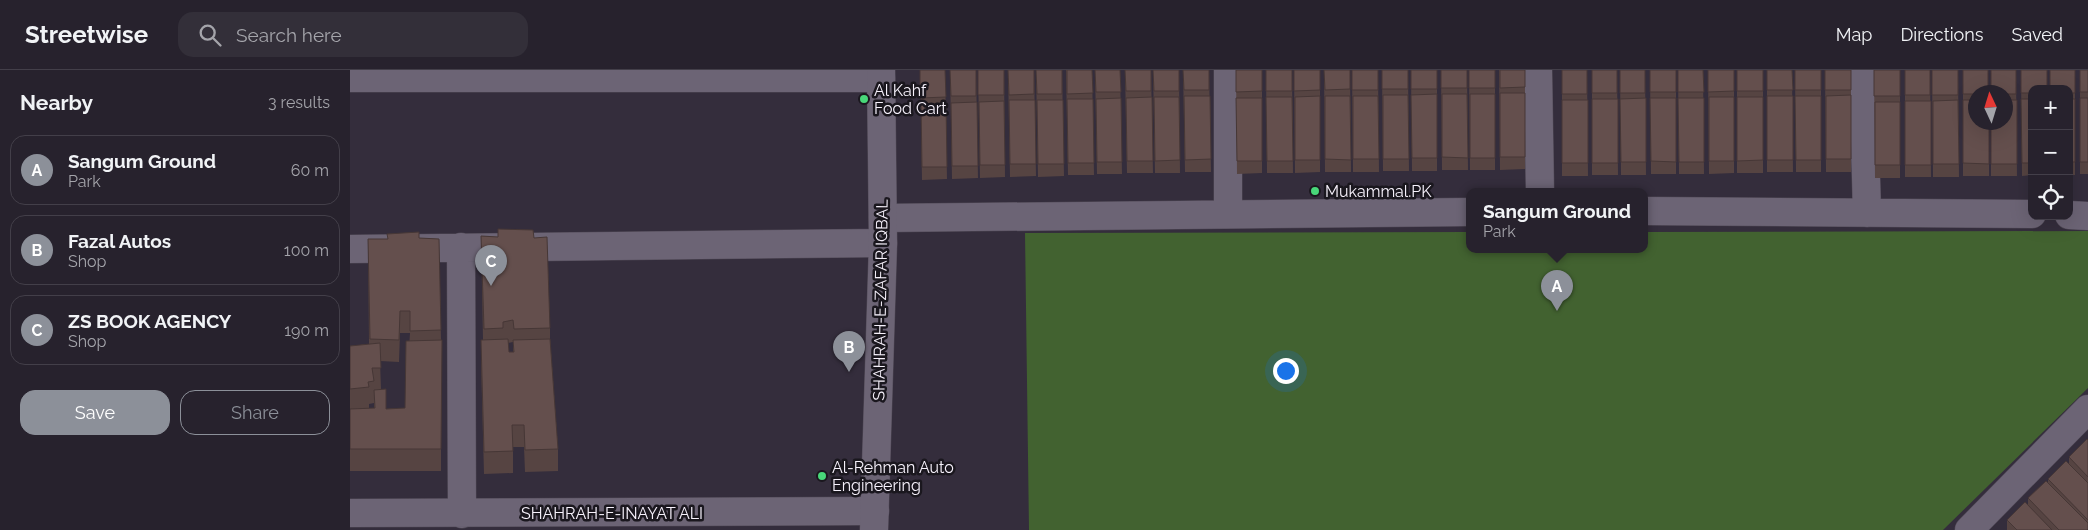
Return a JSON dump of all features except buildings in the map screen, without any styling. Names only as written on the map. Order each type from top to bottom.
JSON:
[{"type":"street","points":[[1228,70],[1228,214]]},
{"type":"street","points":[[1538,70],[1540,188]]},
{"type":"street","points":[[1863,70],[1867,213]]},
{"type":"street","points":[[350,78],[466,73],[881,74]]},
{"type":"street","name":"SHAHRAH-E-ZAFAR IQBAL","points":[[875,521],[883,231],[881,74]]},
{"type":"street","points":[[1648,211],[2028,214]]},
{"type":"street","points":[[350,249],[462,248],[883,231],[1228,214],[1466,212]]},
{"type":"street","points":[[2073,215],[2088,216]]},
{"type":"street","points":[[462,248],[462,514]]},
{"type":"street","points":[[1975,528],[2088,410]]},
{"type":"street","name":"SHAHRAH-E-INAYAT ALI","points":[[350,513],[875,521]]},
{"type":"green space","points":[[2088,231],[2088,388],[1943,530],[1029,530],[1025,233],[1466,232],[1466,253],[1648,253],[1648,232]]},
{"type":"place","name":"Al Kahf Food Cart","points":[[864,99]]},
{"type":"place","name":"Mukammal.PK","points":[[1315,191]]},
{"type":"place","name":"ZS BOOK AGENCY","points":[[491,286]]},
{"type":"place","name":"Sangum Ground","points":[[1557,311]]},
{"type":"place","name":"Fazal Autos","points":[[849,372]]},
{"type":"place","name":"Al-Rehman Auto Engineering","points":[[822,476]]}]
